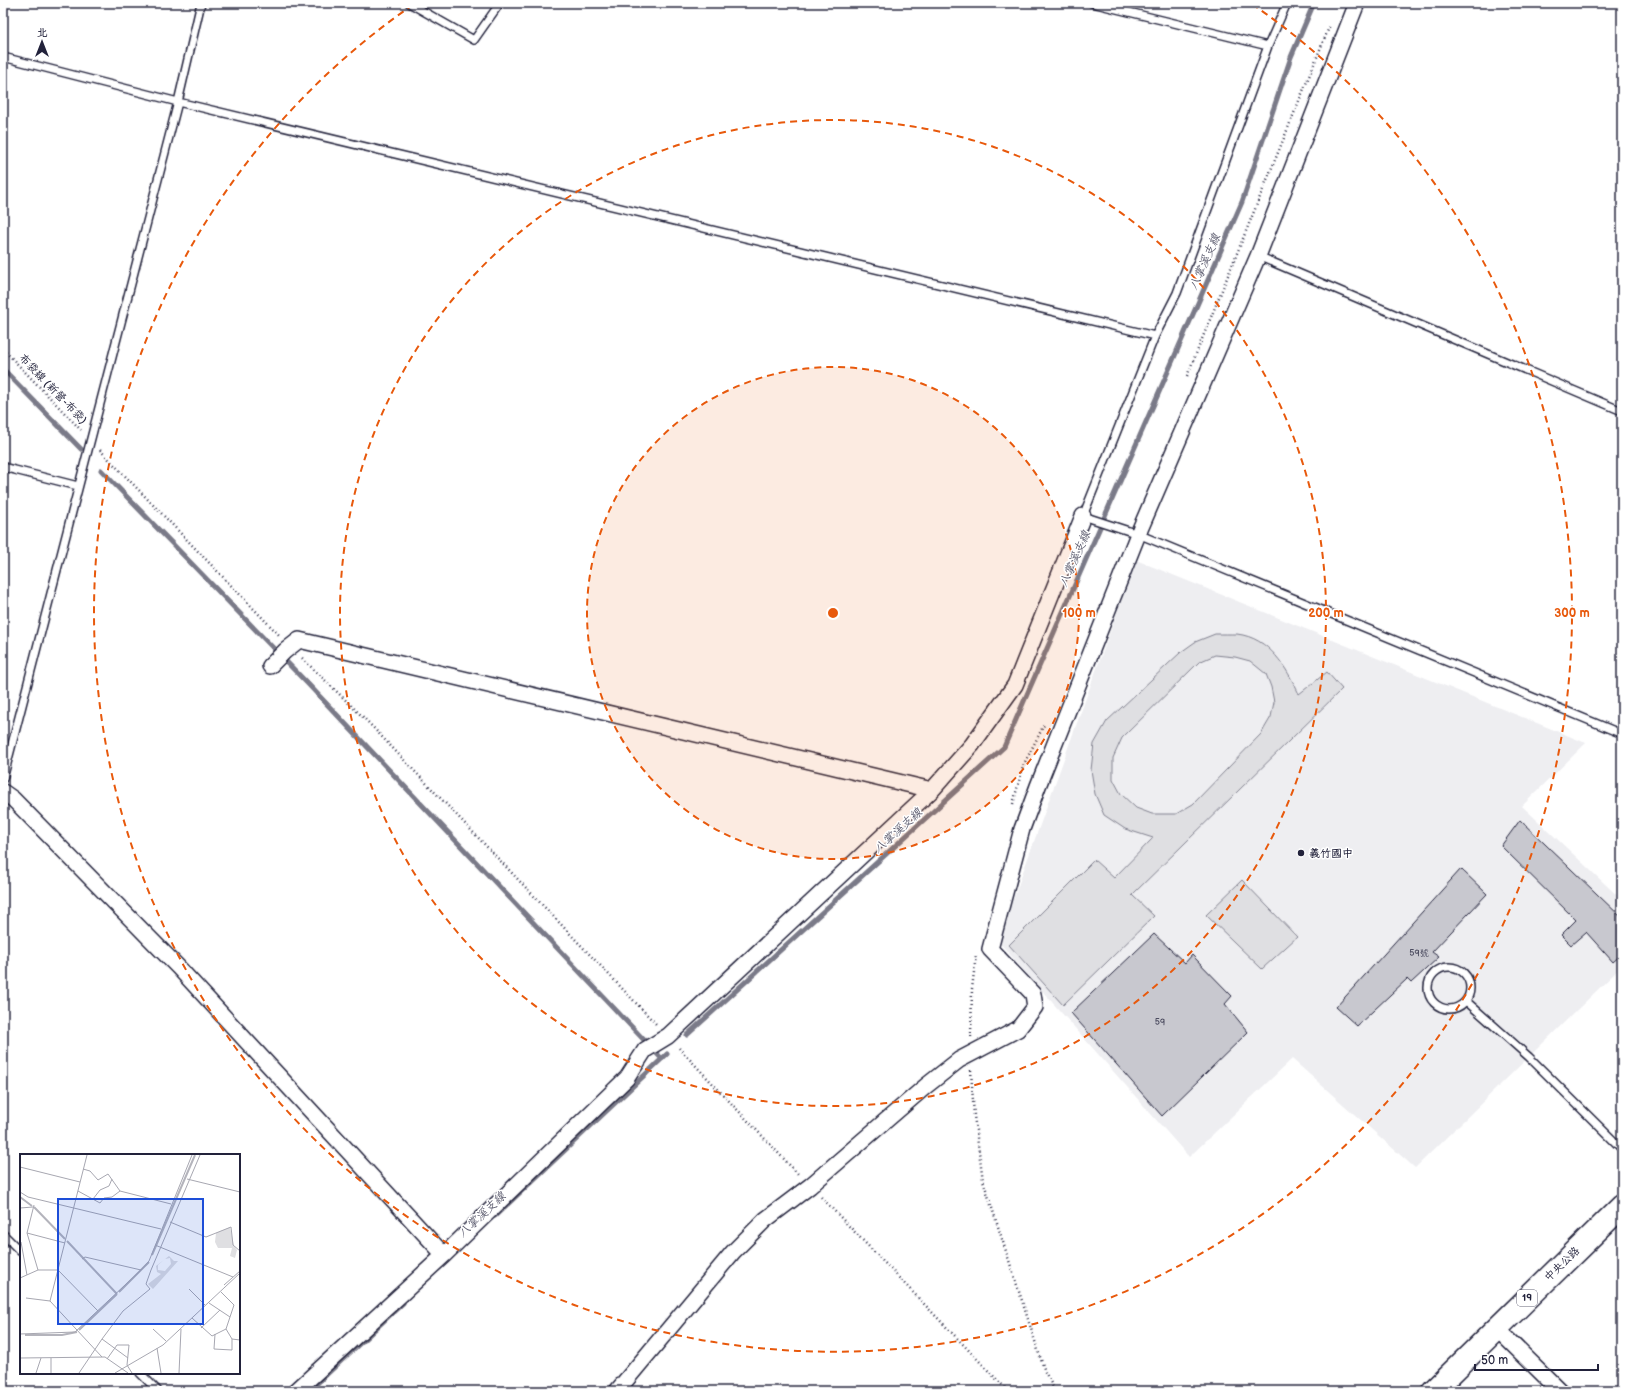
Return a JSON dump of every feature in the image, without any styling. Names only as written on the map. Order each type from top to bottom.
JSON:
[{"type":"main road","name":"中央公路","points":[[1433,1391],[1622,1206]]},
{"type":"street","points":[[617,1391],[733,1252],[765,1220],[810,1186],[926,1086],[960,1060],[1018,1029],[1035,1007],[1033,994],[990,949],[1022,829],[1138,534],[1258,256],[1357,3]]},
{"type":"street","points":[[296,1391],[444,1254],[627,1078],[645,1050],[665,1038],[932,790],[972,745],[1015,685],[1088,517]]},
{"type":"street","points":[[280,656],[299,640],[932,790]]},
{"type":"street","points":[[3,792],[13,799],[178,967],[444,1254]]},
{"type":"street","points":[[1496,1328],[1560,1391]]},
{"type":"lane","points":[[3,779],[178,102],[201,3]]},
{"type":"lane","points":[[409,3],[474,40],[500,3]]},
{"type":"lane","points":[[1092,3],[1268,46]]},
{"type":"lane","points":[[1287,3],[1268,46],[1177,293],[1155,336],[1088,517],[1138,534],[1622,734]]},
{"type":"lane","points":[[3,57],[178,102],[1155,336]]},
{"type":"lane","points":[[1258,256],[1622,411]]},
{"type":"lane","points":[[3,467],[78,486]]},
{"type":"lane","points":[[1447,967],[1461,971],[1466,975],[1470,988],[1466,1001],[1455,1009],[1441,1008],[1431,998],[1428,992],[1430,978],[1435,973],[1447,967]]},
{"type":"lane","points":[[1466,1001],[1529,1057],[1622,1149]]},
{"type":"lane","points":[[3,1234],[20,1251]]},
{"type":"lane","points":[[141,1374],[158,1391]]},
{"type":"path","points":[[1184,383],[1333,18]]},
{"type":"path","name":"布袋線 (新營-布袋)","points":[[3,349],[91,440],[280,656],[363,717],[665,1038],[1008,1391]]},
{"type":"shaded area","name":"義竹國中","points":[[1136,560],[1586,743],[1522,806],[1622,900],[1622,966],[1415,1168],[1292,1059],[1189,1157],[998,941]]},
{"type":"shaded area","points":[[1215,634],[1237,634],[1249,637],[1259,641],[1276,655],[1299,694],[1327,672],[1342,689],[1132,895],[1154,916],[1063,1005],[1009,945],[1094,860],[1114,878],[1153,838],[1125,829],[1104,815],[1095,794],[1091,770],[1094,744],[1107,721],[1181,652],[1195,642]],"holes":[[[1215,655],[1235,657],[1250,661],[1266,674],[1271,687],[1274,702],[1271,717],[1261,734],[1193,804],[1176,814],[1152,814],[1136,808],[1121,794],[1113,779],[1113,758],[1122,738],[1199,662]]]},
{"type":"shaded area","points":[[1242,880],[1297,937],[1262,969],[1206,915]]},
{"type":"building","points":[[1520,820],[1622,918],[1622,954],[1613,962],[1586,932],[1571,945],[1561,935],[1576,920],[1501,846]]},
{"type":"building","points":[[1461,869],[1487,894],[1432,952],[1439,957],[1411,983],[1407,979],[1357,1026],[1336,1007]]},
{"type":"building","points":[[1154,934],[1185,963],[1192,955],[1232,996],[1225,1004],[1248,1032],[1162,1116],[1071,1013]]},
{"type":"waterway","name":"八掌溪支線","points":[[687,1035],[1004,747],[1242,202],[1291,57],[1314,3]]},
{"type":"waterway","points":[[3,369],[81,449]]},
{"type":"waterway","points":[[101,470],[307,683],[662,1059]]},
{"type":"waterway","name":"八掌溪支線","points":[[495,1216],[667,1054]]},
{"type":"waterway","name":"八掌溪支線","points":[[309,1391],[403,1303]]},
{"type":"place","name":"義竹國中","points":[[1301,853]]}]
